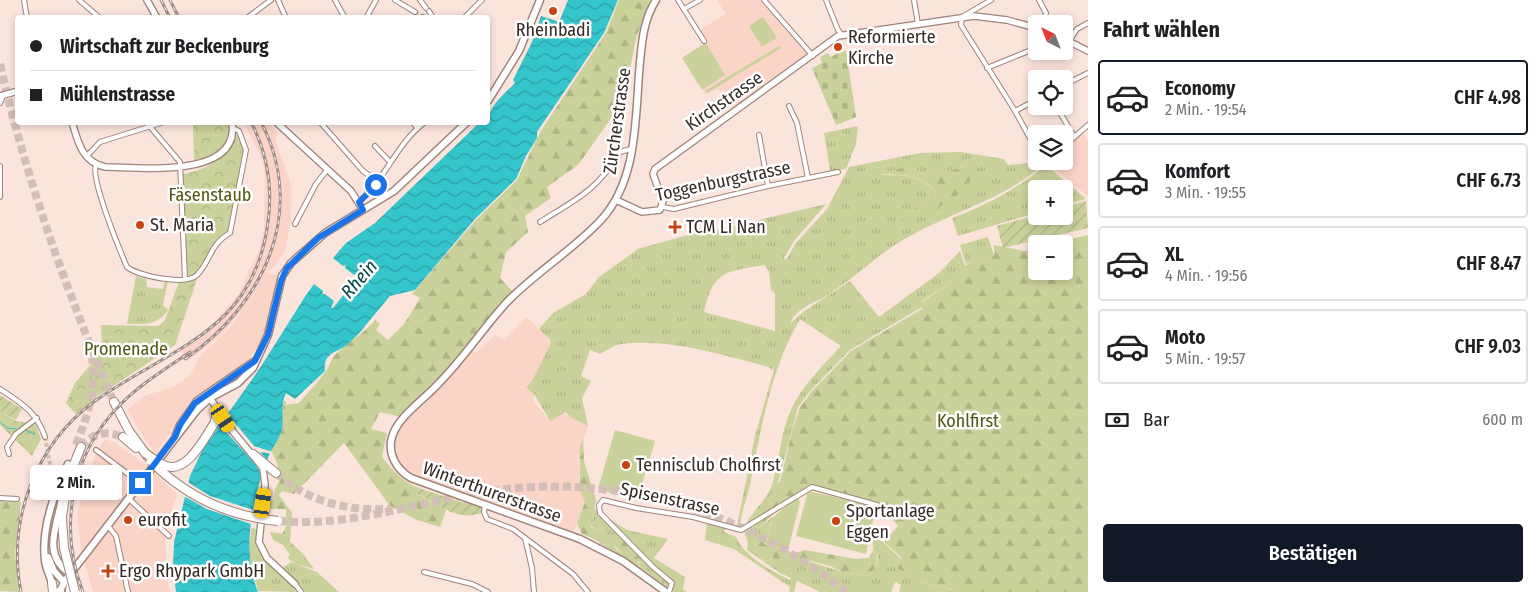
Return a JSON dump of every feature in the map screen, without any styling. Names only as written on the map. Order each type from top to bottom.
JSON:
[{"type":"highway","points":[[114,402],[129,431],[143,452],[178,485],[206,502],[237,514],[278,521]]},
{"type":"highway","points":[[123,437],[166,466],[180,465],[192,455],[214,424],[218,410]]},
{"type":"highway","points":[[61,498],[61,479],[78,446],[68,464]]},
{"type":"highway","points":[[253,454],[275,472]]},
{"type":"highway","points":[[61,479],[64,548],[75,592]]},
{"type":"highway","points":[[52,583],[58,592]]},
{"type":"main road","points":[[490,94],[519,51],[540,0]]},
{"type":"main road","name":"Zürcherstrasse","points":[[517,294],[598,223],[616,200],[628,169],[643,36],[649,13],[656,0]]},
{"type":"main road","points":[[58,592],[128,498],[208,396],[238,383],[253,368],[268,335],[281,281],[287,268],[318,238],[409,179],[464,125]]},
{"type":"main road","name":"Winterthurerstrasse","points":[[517,294],[460,361],[402,421],[391,441],[394,460],[407,476],[594,546],[623,561],[668,592]]},
{"type":"main road","points":[[52,583],[45,561],[51,510],[68,464]]},
{"type":"main road","points":[[61,498],[55,527],[54,556],[58,565],[70,574]]},
{"type":"main road","points":[[46,548],[51,566],[64,582]]},
{"type":"main road","points":[[69,592],[70,574]]},
{"type":"street","points":[[24,0],[26,15]]},
{"type":"street","points":[[79,0],[96,15]]},
{"type":"street","points":[[147,0],[155,15]]},
{"type":"street","points":[[250,15],[271,0]]},
{"type":"street","points":[[335,0],[343,15]]},
{"type":"street","points":[[368,15],[376,0]]},
{"type":"street","points":[[396,0],[415,12]]},
{"type":"street","points":[[420,0],[431,15]]},
{"type":"street","points":[[467,15],[482,0]]},
{"type":"street","points":[[678,0],[704,41]]},
{"type":"street","points":[[684,9],[700,0]]},
{"type":"street","points":[[764,0],[813,56]]},
{"type":"street","points":[[826,0],[838,30],[843,36],[962,18],[994,18],[1028,26]]},
{"type":"street","points":[[914,0],[918,24]]},
{"type":"street","points":[[962,18],[991,0]]},
{"type":"street","points":[[1039,0],[1045,15]]},
{"type":"street","points":[[278,1],[285,15]]},
{"type":"street","points":[[962,18],[962,28],[1015,111],[1028,135]]},
{"type":"street","points":[[1073,33],[1088,23]]},
{"type":"street","name":"Kirchstrasse","points":[[663,207],[663,201],[653,174],[655,168],[813,56],[834,38],[843,36]]},
{"type":"street","points":[[1073,44],[1088,51]]},
{"type":"street","points":[[987,68],[1028,51]]},
{"type":"street","points":[[1073,81],[1088,74]]},
{"type":"street","points":[[0,103],[1,96],[15,92]]},
{"type":"street","points":[[1015,111],[1028,104]]},
{"type":"street","points":[[789,106],[797,123],[808,178]]},
{"type":"street","points":[[1061,115],[1074,136],[1088,125]]},
{"type":"street","points":[[73,125],[86,157],[96,165],[105,167],[180,168],[198,165],[221,153],[230,142],[232,125]]},
{"type":"street","points":[[148,125],[177,157],[180,168],[186,279]]},
{"type":"street","points":[[86,157],[100,142],[157,125]]},
{"type":"street","points":[[96,165],[95,176],[127,267],[146,276],[186,279],[197,275],[218,240],[230,233],[246,150],[239,132],[232,125]]},
{"type":"street","points":[[279,125],[351,191],[363,210]]},
{"type":"street","points":[[323,125],[363,171],[377,181]]},
{"type":"street","points":[[415,125],[418,128]]},
{"type":"street","points":[[359,202],[422,125]]},
{"type":"street","points":[[759,135],[768,186]]},
{"type":"street","points":[[376,146],[390,162]]},
{"type":"street","points":[[540,222],[585,193],[607,174],[620,152],[631,149]]},
{"type":"street","points":[[0,166],[0,198]]},
{"type":"street","points":[[295,224],[316,184],[327,170]]},
{"type":"street","name":"Toggenburgstrasse","points":[[616,200],[642,212],[658,212],[663,207],[674,209],[768,186],[838,172]]},
{"type":"street","points":[[0,389],[29,408],[37,418],[45,437]]},
{"type":"street","points":[[208,396],[263,468],[265,476],[259,542],[267,558],[296,584],[301,592]]},
{"type":"street","points":[[9,454],[7,447],[16,434],[37,418]]},
{"type":"street","points":[[96,450],[140,483]]},
{"type":"street","name":"Spisenstrasse","points":[[668,592],[672,582],[643,558],[600,513],[600,503],[605,500],[636,508],[693,517],[741,530],[751,526],[812,487],[877,505]]},
{"type":"street","points":[[0,498],[17,498]]},
{"type":"street","points":[[128,498],[170,536]]},
{"type":"street","points":[[485,505],[484,512],[487,519],[513,529],[578,579],[588,592]]},
{"type":"street","points":[[108,526],[116,536],[128,592]]},
{"type":"street","points":[[524,537],[532,568],[534,592]]},
{"type":"street","points":[[424,572],[472,584],[488,592]]},
{"type":"shaded area","points":[[717,0],[759,0],[810,55],[733,111],[718,88],[706,95],[682,58],[707,41],[700,30],[726,14]]},
{"type":"shaded area","points":[[245,125],[271,125],[278,135],[275,139],[291,185],[291,222],[284,253],[272,269],[266,272],[277,275],[278,285],[268,328],[257,348],[241,369],[192,400],[156,453],[127,410],[144,396],[176,386],[191,374],[199,357],[227,331],[247,304],[218,338],[187,361],[179,349],[212,324],[238,295],[259,250],[264,231],[265,177],[262,159]]},
{"type":"shaded area","points":[[1083,132],[1088,141],[1088,196],[1073,184],[1073,180],[1068,180],[1056,170],[1073,170],[1073,141]]},
{"type":"shaded area","points":[[526,317],[550,339],[551,343],[532,381],[526,387],[534,394],[533,401],[550,421],[560,412],[588,426],[577,456],[580,469],[578,485],[585,502],[573,533],[418,476],[405,468],[397,456],[393,434],[395,431],[469,349],[476,353],[496,334],[503,340]]},
{"type":"shaded area","points":[[105,439],[115,443],[146,465],[177,494],[165,534],[170,592],[93,592],[81,549],[77,514],[95,456]]},
{"type":"green space","points":[[619,0],[650,0],[636,38],[624,100],[578,165],[547,187],[551,198],[525,216],[528,232],[506,252],[500,278],[516,295],[405,418],[380,412],[371,429],[387,433],[382,457],[394,471],[403,479],[419,488],[417,494],[446,510],[440,527],[417,520],[390,506],[344,443],[294,494],[282,491],[279,495],[292,513],[290,542],[303,554],[314,569],[296,564],[287,558],[290,555],[283,545],[273,540],[270,532],[282,534],[286,527],[286,509],[270,509],[269,502],[274,499],[275,488],[280,481],[277,463],[271,451],[282,430],[281,420],[284,401],[286,401],[286,405],[299,403],[327,370],[335,355],[367,329],[375,320],[380,324],[376,330],[388,340],[404,324],[420,298],[412,294],[476,220],[517,180],[540,132],[606,33]]},
{"type":"green space","points":[[763,17],[777,38],[762,47],[749,26]]},
{"type":"green space","points":[[706,43],[725,75],[702,90],[682,58]]},
{"type":"green space","points":[[779,46],[781,48],[707,93],[705,91]]},
{"type":"green space","points":[[846,50],[856,117],[836,125],[812,68],[822,63],[820,57],[828,53],[830,57]]},
{"type":"green space","points":[[193,125],[229,125],[228,138],[220,149],[208,157],[194,162]]},
{"type":"green space","points":[[858,126],[856,144],[846,169],[830,171],[824,133]]},
{"type":"green space","name":"Fäsenstaub","points":[[236,135],[240,135],[245,151],[229,232],[217,239],[196,274],[187,276],[182,174],[200,170],[215,162],[227,151]]},
{"type":"green space","points":[[961,152],[1004,159],[1008,165],[1028,163],[1028,170],[1036,170],[1008,189],[899,242],[837,289],[805,307],[795,315],[791,323],[803,312],[850,281],[879,317],[939,273],[960,251],[965,266],[959,271],[953,281],[922,301],[922,307],[850,350],[811,390],[798,407],[777,487],[748,525],[745,527],[772,485],[787,419],[796,401],[813,376],[841,346],[800,319],[782,357],[769,397],[739,528],[737,528],[738,521],[755,436],[775,366],[772,370],[769,367],[714,353],[658,343],[621,344],[600,354],[590,350],[581,376],[591,381],[582,398],[588,426],[570,417],[566,412],[550,421],[534,394],[526,387],[532,381],[551,343],[550,339],[539,329],[553,313],[586,294],[599,277],[638,249],[691,234],[705,233],[826,204],[794,241],[784,258],[786,260],[796,243],[827,209],[849,167],[920,153]],"holes":[[[911,166],[927,177],[965,166],[941,206],[901,220],[930,197],[932,189],[922,180],[915,178],[902,175],[881,175]],[[764,265],[769,271],[771,290],[775,293],[775,331],[704,312],[712,288],[723,275],[740,269]]]},
{"type":"green space","points":[[911,166],[927,177],[966,166],[972,174],[967,185],[951,200],[932,210],[899,221],[930,197],[932,188],[927,183],[914,177],[878,174]]},
{"type":"green space","points":[[1039,170],[1052,170],[1064,180],[1028,180],[1028,215],[958,236],[952,218],[1001,196]]},
{"type":"green space","points":[[1073,188],[1086,199],[1073,203]]},
{"type":"green space","points":[[1086,201],[1088,228],[1058,235],[1028,235],[1028,242],[1003,248],[997,226],[1028,217],[1028,225],[1073,225],[1073,205]]},
{"type":"green space","name":"Kohlfirst","points":[[1088,235],[1088,592],[962,592],[921,582],[897,568],[901,557],[884,542],[898,526],[879,504],[806,488],[787,501],[759,528],[748,525],[780,482],[792,431],[800,407],[812,391],[851,351],[922,309],[922,302],[953,281],[959,270],[969,263],[994,255],[994,245],[1025,251],[1028,250],[1028,280],[1073,280],[1073,238]]},
{"type":"green space","points":[[988,237],[994,255],[966,264],[960,245]]},
{"type":"green space","points":[[136,276],[146,279],[147,287],[163,289],[165,280],[168,281],[163,305],[168,310],[159,319],[150,323],[127,324]]},
{"type":"green space","name":"Promenade","points":[[197,279],[175,345],[98,396],[76,414],[66,403],[75,383],[102,351],[101,325],[158,326],[165,320],[179,282]]},
{"type":"green space","points":[[0,395],[22,409],[16,420],[0,411]]},
{"type":"green space","points":[[0,411],[16,421],[36,424],[41,439],[32,456],[0,425]]},
{"type":"green space","name":"Tennisclub Cholfirst","points":[[615,430],[655,441],[637,501],[598,489]]},
{"type":"green space","points":[[583,439],[584,461],[596,500],[590,526],[597,531],[599,526],[607,533],[617,532],[646,562],[631,559],[621,552],[610,540],[601,542],[582,534],[577,523],[585,502],[580,484],[579,452]]},
{"type":"green space","points":[[419,488],[461,502],[485,505],[484,512],[474,515],[457,514],[417,494]]},
{"type":"green space","name":"Sportanlage Eggen","points":[[808,491],[876,506],[866,554],[796,536]]},
{"type":"green space","points":[[797,497],[800,502],[788,550],[766,545],[772,518]]},
{"type":"green space","points":[[0,501],[21,502],[15,553],[19,592],[0,591]]},
{"type":"green space","points":[[594,508],[617,532],[607,533],[599,526],[597,531],[590,525]]},
{"type":"green space","points":[[607,517],[627,530],[668,539],[654,558],[685,577],[683,589],[687,592],[674,592],[640,567],[598,542],[610,540],[617,550],[639,563],[649,561]]},
{"type":"green space","points":[[772,517],[766,544],[758,538],[755,541],[757,556],[765,562],[773,558],[811,562],[843,572],[866,576],[876,568],[878,556],[873,549],[872,532],[900,558],[897,568],[921,582],[961,592],[899,592],[901,585],[895,582],[891,592],[820,592],[797,581],[794,592],[789,592],[790,587],[734,549],[705,540],[707,521],[726,526],[724,532],[736,537],[752,557],[767,568],[790,580],[791,578],[780,573],[747,550],[748,543],[744,531],[751,526],[759,528]]},
{"type":"green space","points":[[251,528],[257,529],[257,541],[264,559],[298,592],[258,591],[249,556]]},
{"type":"green space","points":[[758,538],[766,545],[796,553],[805,550],[856,559],[869,558],[873,550],[877,555],[876,568],[866,576],[843,572],[811,561],[798,563],[772,558],[765,562],[757,556],[755,540]]},
{"type":"green space","points":[[291,562],[317,572],[339,592],[304,592],[293,578],[281,569]]},
{"type":"water","name":"Rhein","points":[[568,0],[618,0],[604,33],[537,132],[537,138],[526,156],[516,179],[475,219],[415,290],[390,296],[355,338],[329,356],[325,362],[325,371],[295,399],[286,393],[283,402],[282,430],[269,455],[253,508],[249,542],[250,559],[258,592],[176,592],[173,566],[174,542],[190,476],[203,449],[260,368],[306,295],[314,284],[323,291],[322,294],[325,294],[334,301],[331,308],[333,308],[361,273],[358,272],[354,275],[345,268],[346,265],[343,266],[333,258],[346,243],[375,223],[477,125],[490,125],[491,111],[494,105],[515,83],[513,80],[532,42],[541,16],[559,22]]},
{"type":"pier","points":[[231,413],[231,418],[254,446],[273,452],[272,454],[260,452],[269,462],[262,484],[260,472],[255,464],[220,425]]},
{"type":"pier","points":[[186,481],[210,496],[256,511],[254,525],[207,509],[182,495]]},
{"type":"waterway","points":[[0,422],[7,428],[17,429]]},
{"type":"waterway","points":[[25,430],[34,434]]},
{"type":"tunnel","points":[[415,12],[420,15]]},
{"type":"tunnel","points":[[0,64],[15,125]]},
{"type":"tunnel","points":[[15,125],[35,193],[64,277],[114,402]]},
{"type":"tunnel","points":[[76,445],[90,403],[93,381],[92,358]]},
{"type":"tunnel","points":[[81,447],[90,439],[100,434],[105,433],[123,437]]},
{"type":"tunnel","points":[[45,437],[51,469],[55,475]]},
{"type":"tunnel","points":[[276,473],[302,491],[329,503],[358,508],[390,509]]},
{"type":"tunnel","points":[[278,521],[303,522],[351,518],[471,494],[522,488],[572,487],[621,492],[669,502],[716,517],[762,537],[805,562],[846,592]]},
{"type":"railway","points":[[161,0],[168,15]]},
{"type":"railway","points":[[170,0],[178,15]]},
{"type":"railway","points":[[21,592],[18,538],[22,512],[30,486],[56,439],[74,419],[95,401],[205,332],[227,313],[246,289],[260,259],[268,222],[270,196],[265,158],[252,125]]},
{"type":"railway","points":[[185,359],[213,337],[236,312],[256,284],[270,254],[278,223],[280,190],[274,156],[262,125]]},
{"type":"railway","points":[[83,592],[75,568],[71,543],[71,518],[74,493],[80,469],[90,446],[103,424],[128,397],[190,352]]},
{"type":"place","name":"Rheinbadi","points":[[553,11]]},
{"type":"place","name":"Reformierte Kirche","points":[[838,47]]},
{"type":"place","name":"St. Maria","points":[[140,225]]},
{"type":"place","name":"TCM Li Nan","points":[[675,227]]},
{"type":"place","name":"Tennisclub Cholfirst","points":[[626,465]]},
{"type":"place","name":"eurofit","points":[[128,520]]},
{"type":"place","name":"Sportanlage Eggen","points":[[836,521]]},
{"type":"place","name":"Ergo Rhypark GmbH","points":[[108,571]]},
{"type":"route","points":[[140,483],[175,437],[180,425],[199,398],[234,377],[255,361],[268,335],[282,276],[287,268],[318,238],[363,210],[359,202],[376,185]]}]
